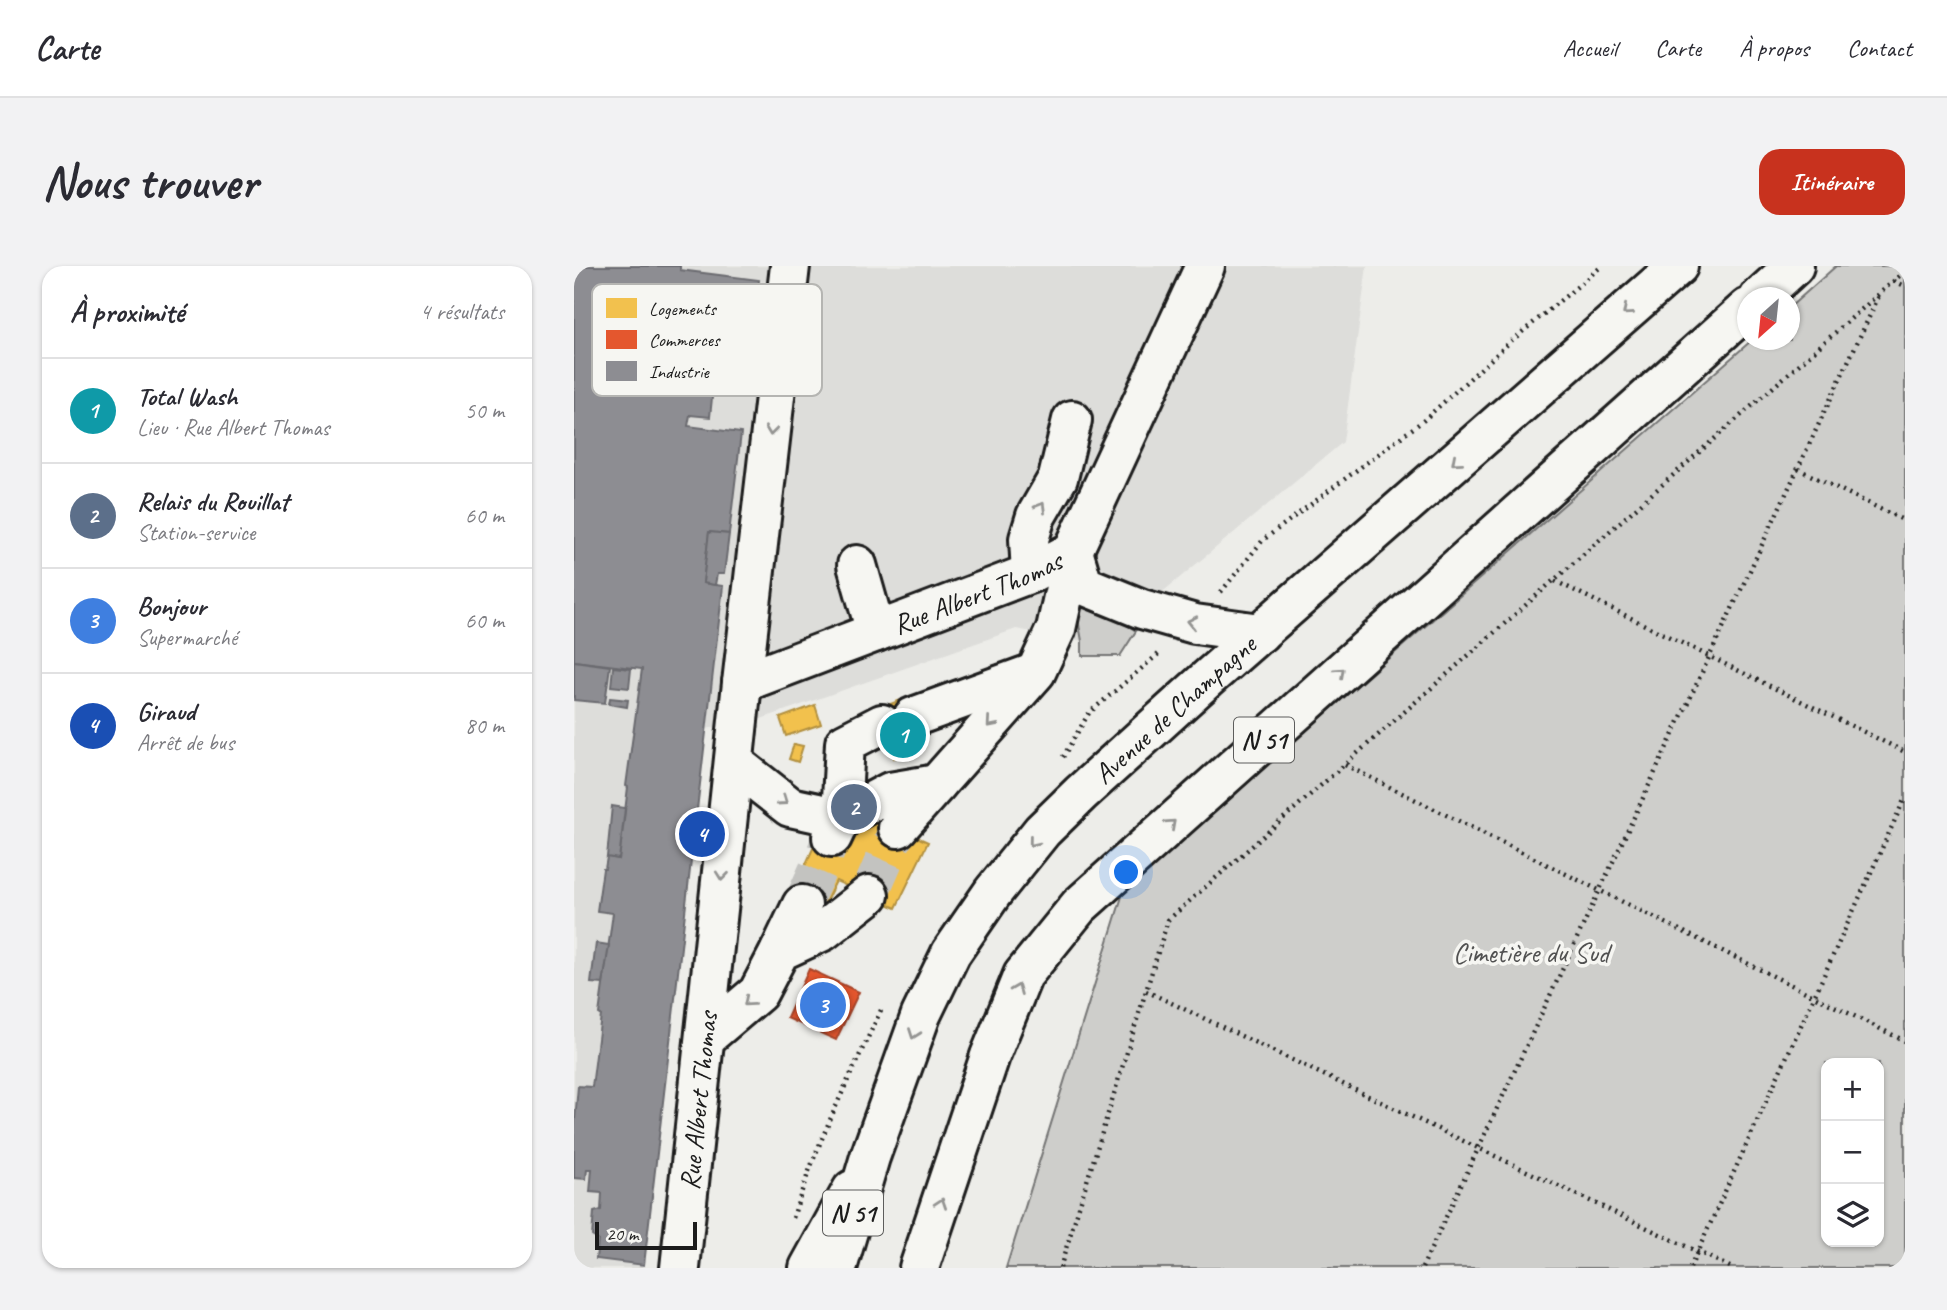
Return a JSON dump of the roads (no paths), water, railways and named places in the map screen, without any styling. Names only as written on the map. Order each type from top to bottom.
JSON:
[{"type":"main road","name":"Rue Albert Thomas","points":[[788,284],[790,266]]},
{"type":"main road","name":"Rue Albert Thomas","points":[[742,684],[1031,573],[1073,551],[1205,266]]},
{"type":"main road","name":"Avenue de Champagne","points":[[837,1268],[870,1157],[921,1015],[951,953],[993,892],[1042,831],[1080,793],[1260,633],[1678,266]]},
{"type":"main road","points":[[1771,287],[1794,266]]},
{"type":"main road","name":"N 51","points":[[919,1268],[990,1056],[1023,975],[1079,906],[1737,318]]},
{"type":"main road","name":"Rue Albert Thomas","points":[[680,1268],[775,396]]},
{"type":"main road","points":[[1031,573],[1029,539],[1036,516],[1058,478],[1072,420]]},
{"type":"main road","points":[[1073,551],[1083,585],[1142,608],[1195,624],[1260,633]]},
{"type":"main road","points":[[898,828],[1036,672],[1056,629],[1073,551]]},
{"type":"main road","points":[[857,565],[876,632]]},
{"type":"main road","points":[[836,828],[845,743],[897,720],[1036,672]]},
{"type":"main road","points":[[734,763],[790,807],[836,828]]},
{"type":"main road","points":[[836,828],[890,792],[937,785]]},
{"type":"main road","points":[[780,951],[823,931],[869,895]]},
{"type":"main road","points":[[705,1038],[758,993],[802,905]]},
{"type":"main road","points":[[809,1268],[870,1157]]},
{"type":"tunnel","points":[[869,895],[898,828]]},
{"type":"tunnel","points":[[802,905],[832,838]]},
{"type":"place","name":"Total Wash","points":[[903,735]]},
{"type":"place","name":"Relais du Rouillat","points":[[854,807]]},
{"type":"place","name":"Giraud","points":[[702,834]]},
{"type":"place","name":"Bonjour","points":[[823,1005]]},
{"type":"park label","name":"Cimetière du Sud","points":[[1531,952]]}]
